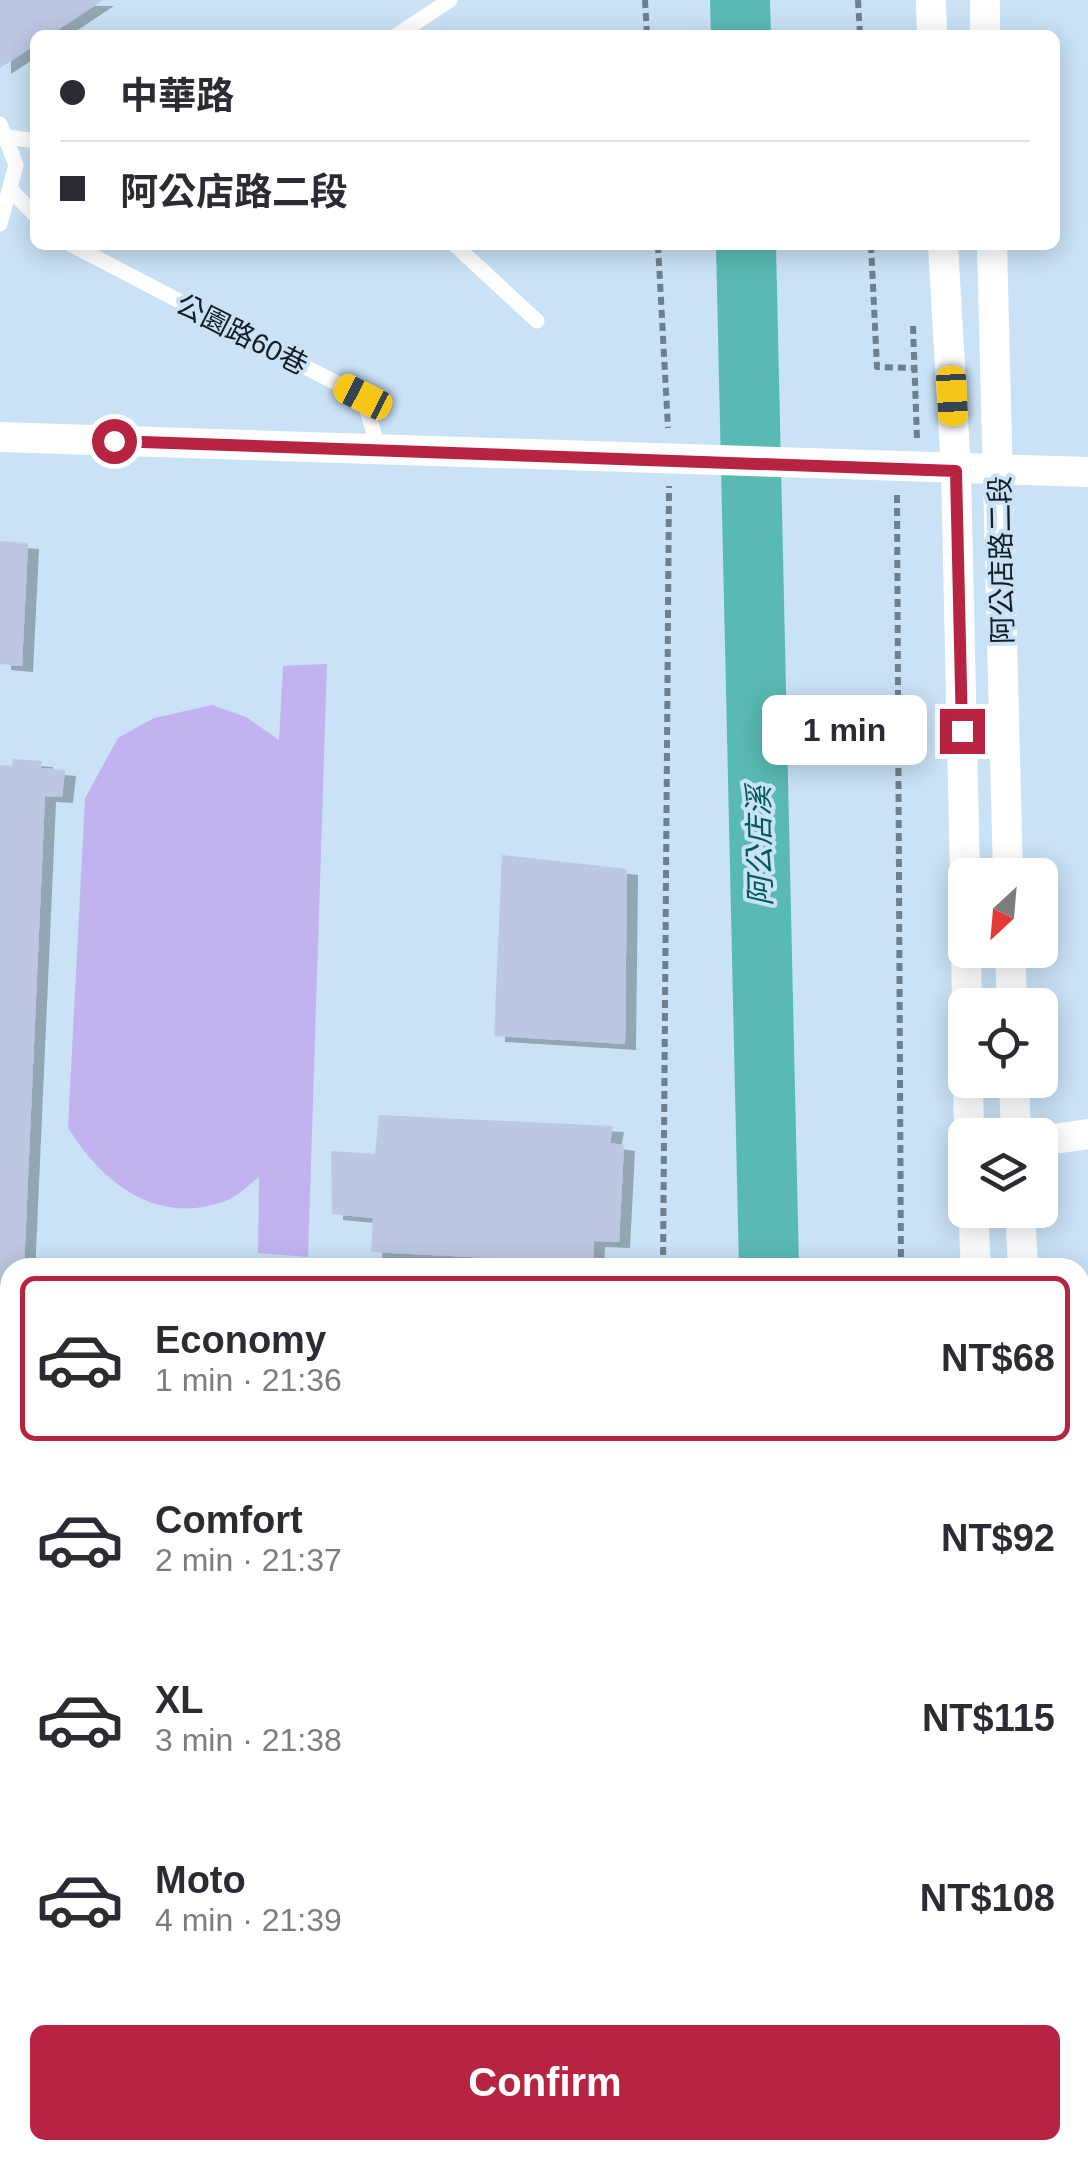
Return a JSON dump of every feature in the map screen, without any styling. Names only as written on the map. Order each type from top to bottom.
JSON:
[{"type":"street","points":[[931,0],[932,30]]},
{"type":"street","points":[[984,0],[985,30]]},
{"type":"street","name":"阿公店路二段","points":[[943,250],[956,471],[966,858]]},
{"type":"street","name":"阿公店路二段","points":[[992,250],[1008,858]]},
{"type":"street","points":[[0,437],[956,471],[1088,472]]},
{"type":"street","points":[[964,806],[1006,803]]},
{"type":"street","points":[[1058,1138],[1088,1134]]},
{"type":"street","points":[[974,1228],[975,1258]]},
{"type":"street","points":[[1021,1228],[1022,1258]]},
{"type":"lane","points":[[405,30],[450,0]]},
{"type":"lane","points":[[4,131],[30,140]]},
{"type":"lane","points":[[0,224],[16,165],[4,131]]},
{"type":"lane","points":[[12,191],[30,210]]},
{"type":"lane","name":"公園路60巷","points":[[82,250],[363,397],[379,450]]},
{"type":"lane","points":[[460,250],[537,322]]},
{"type":"path","points":[[645,0],[647,30]]},
{"type":"path","points":[[858,0],[860,30]]},
{"type":"path","points":[[658,250],[670,460],[664,1258]]},
{"type":"path","points":[[870,250],[877,368],[914,368]]},
{"type":"path","points":[[901,1258],[896,469],[914,368],[912,315]]},
{"type":"shaded area","points":[[327,664],[308,1257],[258,1253],[259,1177],[232,1198],[203,1207],[156,1204],[116,1183],[82,1149],[68,1128],[85,798],[118,738],[154,718],[212,705],[246,717],[279,740],[283,666]]},
{"type":"building","points":[[0,0],[103,0],[58,30],[30,30],[30,48],[0,68]]},
{"type":"building","points":[[0,541],[28,543],[22,666],[0,664]]},
{"type":"building","points":[[13,759],[42,761],[41,768],[65,770],[62,797],[45,796],[24,1258],[0,1258],[0,765],[12,766]]},
{"type":"building","points":[[502,855],[627,869],[625,1044],[494,1036]]},
{"type":"building","points":[[379,1115],[613,1126],[610,1143],[624,1145],[619,1242],[594,1241],[593,1258],[371,1252],[373,1218],[332,1214],[331,1151],[375,1154]]},
{"type":"waterway","name":"阿公店溪","points":[[740,0],[741,30]]},
{"type":"waterway","name":"阿公店溪","points":[[746,250],[769,1258]]},
{"type":"route","points":[[114,441],[956,471],[962,731]]}]
